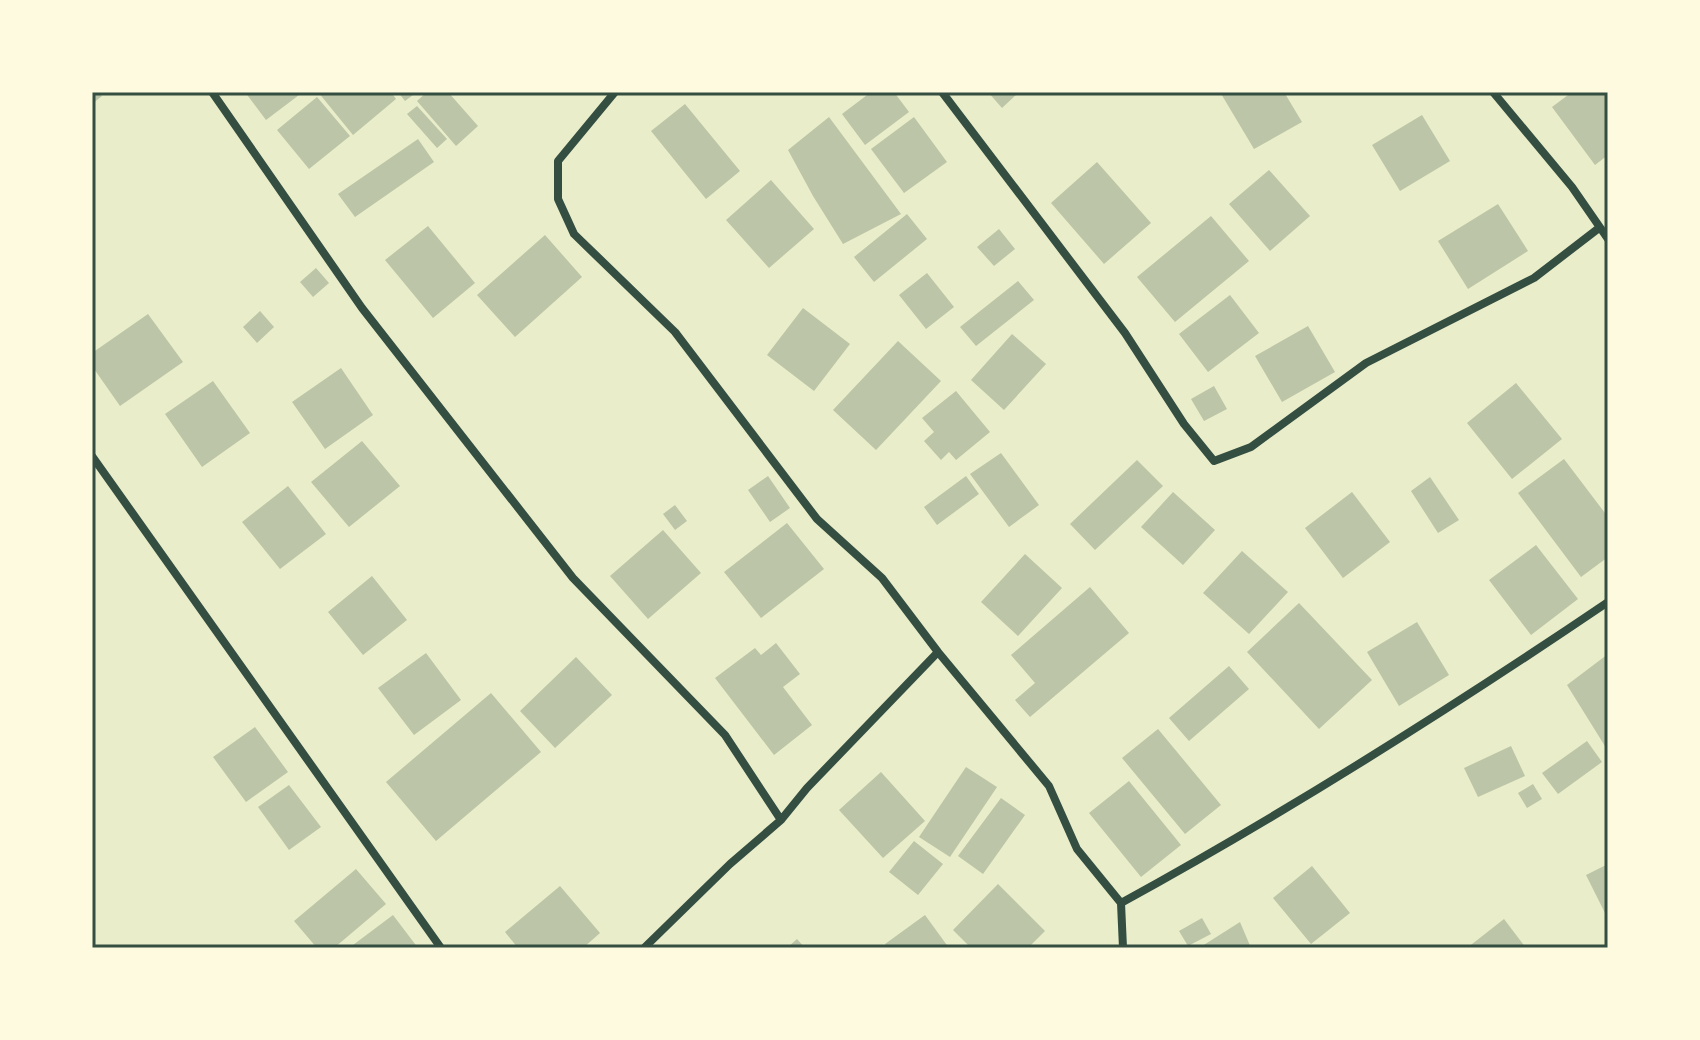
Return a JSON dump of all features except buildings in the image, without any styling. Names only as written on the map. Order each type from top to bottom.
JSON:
[{"type":"street","points":[[212,92],[362,308],[534,529],[573,578],[725,735],[781,820]]},
{"type":"street","points":[[615,92],[558,161],[558,199],[574,234],[675,332],[817,519],[882,578],[938,652],[1049,786],[1077,849],[1121,903],[1123,948]]},
{"type":"street","points":[[942,92],[1125,333],[1184,424],[1214,461],[1251,447],[1366,363],[1534,278],[1599,228]]},
{"type":"street","points":[[1493,92],[1572,187],[1608,239]]},
{"type":"street","points":[[92,456],[441,948]]},
{"type":"street","points":[[1121,903],[1215,852],[1463,700],[1608,602]]},
{"type":"street","points":[[644,948],[730,864],[781,820],[807,788],[938,652]]}]
